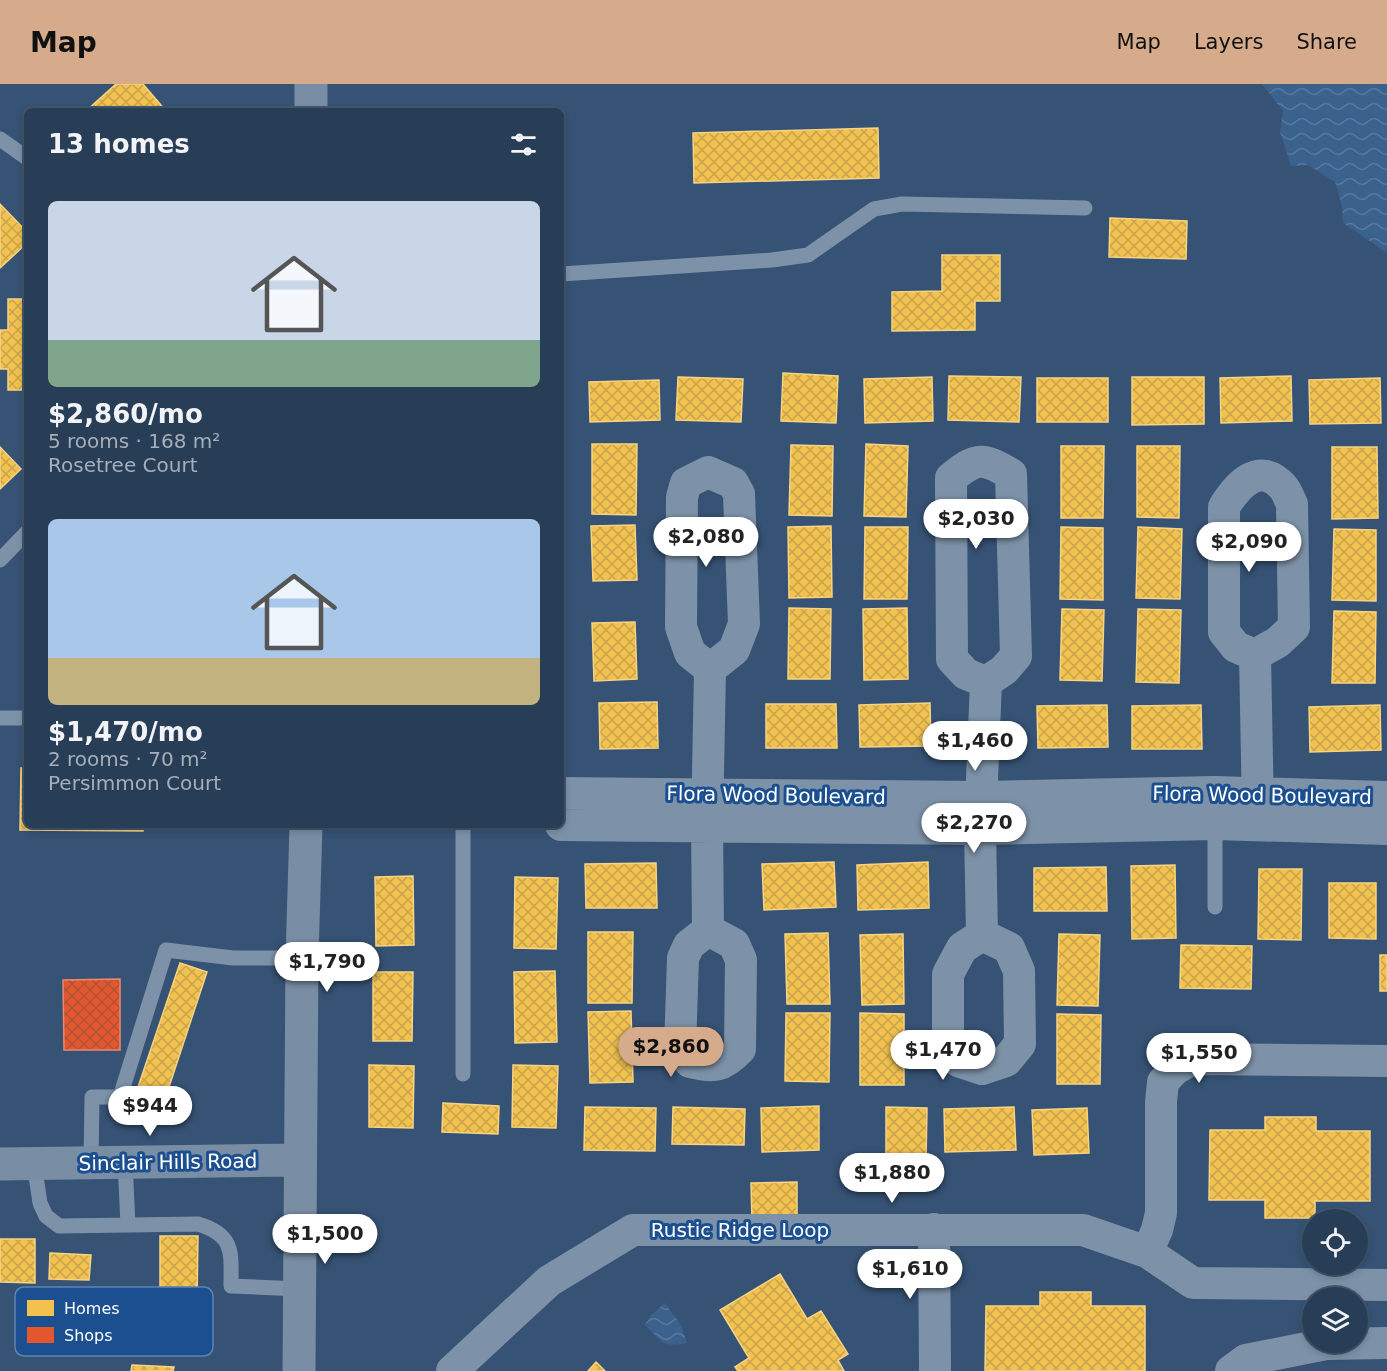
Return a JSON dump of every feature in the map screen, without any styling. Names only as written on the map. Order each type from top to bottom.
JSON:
[{"type":"street","points":[[311,84],[311,108]]},
{"type":"street","points":[[980,461],[1011,474],[1017,656],[1004,670],[986,682],[966,674],[952,659],[951,478],[967,465],[980,461]]},
{"type":"street","points":[[708,472],[733,483],[739,494],[744,624],[734,650],[710,669],[690,653],[681,627],[682,497],[686,483],[708,472]]},
{"type":"street","points":[[1260,475],[1270,478],[1283,487],[1292,504],[1294,627],[1278,642],[1256,655],[1236,647],[1224,632],[1224,507],[1234,491],[1248,478],[1260,475]]},
{"type":"street","points":[[1256,655],[1258,825]]},
{"type":"street","points":[[708,930],[707,794],[710,669]]},
{"type":"street","points":[[982,935],[980,829],[986,682]]},
{"type":"street","name":"Flora Wood Boulevard","points":[[564,793],[981,797],[1257,792],[1387,797]]},
{"type":"street","name":"Flora Wood Boulevard","points":[[564,825],[980,829],[1215,824],[1387,829]]},
{"type":"street","points":[[299,1371],[302,958],[306,828]]},
{"type":"street","points":[[1147,1252],[1161,1214],[1163,1082],[1175,1069],[1193,1059],[1387,1061]]},
{"type":"street","name":"Sinclair Hills Road","points":[[0,1164],[300,1160]]},
{"type":"street","points":[[934,1229],[935,1371]]},
{"type":"street","name":"Rustic Ridge Loop","points":[[452,1371],[549,1281],[633,1230],[1083,1230],[1147,1252],[1193,1282],[1387,1285]]},
{"type":"street","points":[[1231,1371],[1246,1360],[1326,1344],[1387,1343]]},
{"type":"lane","points":[[0,139],[24,156]]},
{"type":"lane","points":[[564,274],[748,262],[808,255],[874,209],[902,204],[1085,208]]},
{"type":"lane","points":[[0,560],[24,535]]},
{"type":"lane","points":[[0,718],[24,718]]},
{"type":"lane","points":[[1215,824],[1215,907]]},
{"type":"lane","points":[[463,828],[463,1074]]},
{"type":"lane","points":[[91,1163],[92,1097],[120,1096],[166,950],[233,957],[302,958]]},
{"type":"lane","points":[[125,1162],[128,1225]]},
{"type":"lane","points":[[34,1163],[40,1203],[46,1216],[59,1226],[198,1224],[215,1229],[225,1240],[231,1253],[231,1286],[300,1289]]},
{"type":"water","points":[[1262,84],[1387,84],[1387,253],[1343,223],[1342,206],[1335,182],[1308,165],[1291,166],[1280,132],[1283,111]]},
{"type":"water","points":[[665,1303],[681,1325],[687,1343],[666,1344],[645,1325],[651,1315]]},
{"type":"building: Homes","points":[[116,84],[143,84],[163,108],[89,108]]},
{"type":"building: Homes","points":[[878,128],[879,178],[694,183],[693,133]]},
{"type":"building: Homes","points":[[0,204],[24,229],[24,246],[0,268]]},
{"type":"building: Homes","points":[[1110,218],[1187,221],[1186,259],[1109,257]]},
{"type":"building: Homes","points":[[942,255],[1000,255],[1000,301],[975,301],[975,330],[892,331],[892,292],[942,291]]},
{"type":"building: Homes","points":[[8,299],[24,299],[24,390],[8,390],[8,369],[0,369],[0,330],[8,330]]},
{"type":"building: Homes","points":[[783,373],[838,376],[836,423],[781,421]]},
{"type":"building: Homes","points":[[949,376],[1021,377],[1019,422],[948,420]]},
{"type":"building: Homes","points":[[1291,376],[1292,421],[1221,423],[1220,378]]},
{"type":"building: Homes","points":[[678,377],[743,379],[741,422],[676,420]]},
{"type":"building: Homes","points":[[932,377],[933,421],[865,423],[864,379]]},
{"type":"building: Homes","points":[[1132,377],[1204,377],[1204,424],[1132,425]]},
{"type":"building: Homes","points":[[1037,378],[1108,378],[1108,422],[1037,422]]},
{"type":"building: Homes","points":[[1380,378],[1381,423],[1310,424],[1309,380]]},
{"type":"building: Homes","points":[[659,380],[660,420],[590,422],[589,382]]},
{"type":"building: Homes","points":[[592,444],[637,444],[636,515],[592,514]]},
{"type":"building: Homes","points":[[866,444],[908,446],[906,517],[864,516]]},
{"type":"building: Homes","points":[[791,445],[833,446],[832,516],[789,515]]},
{"type":"building: Homes","points":[[1061,446],[1104,446],[1103,518],[1061,518]]},
{"type":"building: Homes","points":[[1137,446],[1180,446],[1179,518],[1137,517]]},
{"type":"building: Homes","points":[[0,447],[21,469],[0,489]]},
{"type":"building: Homes","points":[[1332,447],[1377,447],[1378,518],[1332,519]]},
{"type":"building: Homes","points":[[635,525],[637,580],[593,581],[591,526]]},
{"type":"building: Homes","points":[[831,526],[832,597],[789,598],[788,527]]},
{"type":"building: Homes","points":[[865,527],[908,527],[907,599],[864,599]]},
{"type":"building: Homes","points":[[1061,527],[1103,528],[1103,600],[1060,599]]},
{"type":"building: Homes","points":[[1138,527],[1182,529],[1180,599],[1136,598]]},
{"type":"building: Homes","points":[[1334,529],[1376,530],[1376,601],[1332,600]]},
{"type":"building: Homes","points":[[789,608],[831,609],[830,679],[788,679]]},
{"type":"building: Homes","points":[[907,608],[908,679],[864,680],[863,609]]},
{"type":"building: Homes","points":[[1062,609],[1104,610],[1102,681],[1060,680]]},
{"type":"building: Homes","points":[[1138,609],[1181,610],[1179,683],[1136,682]]},
{"type":"building: Homes","points":[[1334,611],[1376,612],[1375,683],[1332,683]]},
{"type":"building: Homes","points":[[635,622],[637,679],[594,681],[592,623]]},
{"type":"building: Homes","points":[[657,702],[658,748],[600,749],[599,703]]},
{"type":"building: Homes","points":[[930,703],[931,746],[860,747],[859,705]]},
{"type":"building: Homes","points":[[766,704],[836,704],[837,748],[766,748]]},
{"type":"building: Homes","points":[[1107,705],[1108,747],[1038,748],[1037,706]]},
{"type":"building: Homes","points":[[1201,705],[1202,749],[1132,749],[1132,706]]},
{"type":"building: Homes","points":[[1380,705],[1381,750],[1310,752],[1309,707]]},
{"type":"building: Homes","points":[[21,768],[24,768],[24,828],[143,828],[143,831],[20,830]]},
{"type":"building: Homes","points":[[834,862],[836,907],[764,910],[762,864]]},
{"type":"building: Homes","points":[[928,862],[929,908],[858,910],[857,865]]},
{"type":"building: Homes","points":[[656,863],[657,908],[586,908],[585,864]]},
{"type":"building: Homes","points":[[1175,865],[1176,938],[1132,939],[1131,866]]},
{"type":"building: Homes","points":[[1106,867],[1107,911],[1034,911],[1034,868]]},
{"type":"building: Homes","points":[[1259,869],[1302,869],[1301,940],[1258,939]]},
{"type":"building: Homes","points":[[413,876],[414,945],[376,946],[375,877]]},
{"type":"building: Homes","points":[[515,877],[558,878],[556,949],[514,948]]},
{"type":"building: Homes","points":[[1329,883],[1376,883],[1376,939],[1329,938]]},
{"type":"building: Homes","points":[[588,932],[633,932],[632,1003],[588,1003]]},
{"type":"building: Homes","points":[[828,933],[830,1004],[787,1004],[785,934]]},
{"type":"building: Homes","points":[[903,934],[904,1004],[862,1005],[860,935]]},
{"type":"building: Homes","points":[[1059,934],[1100,935],[1098,1006],[1057,1005]]},
{"type":"building: Homes","points":[[1181,945],[1252,946],[1251,989],[1180,988]]},
{"type":"building: Homes","points":[[1380,955],[1387,955],[1387,991],[1380,991]]},
{"type":"building: Homes","points":[[180,963],[207,972],[164,1102],[136,1093]]},
{"type":"building: Homes","points":[[555,971],[557,1042],[515,1043],[514,972]]},
{"type":"building: Homes","points":[[373,972],[413,972],[412,1041],[373,1041]]},
{"type":"building: Homes","points":[[631,1011],[633,1082],[590,1083],[588,1012]]},
{"type":"building: Homes","points":[[786,1013],[830,1013],[829,1082],[785,1081]]},
{"type":"building: Homes","points":[[860,1013],[904,1014],[904,1085],[860,1085]]},
{"type":"building: Homes","points":[[1057,1014],[1101,1015],[1100,1084],[1057,1084]]},
{"type":"building: Homes","points":[[369,1065],[414,1066],[413,1128],[369,1127]]},
{"type":"building: Homes","points":[[513,1065],[558,1066],[556,1128],[512,1127]]},
{"type":"building: Homes","points":[[443,1103],[499,1106],[498,1134],[442,1132]]},
{"type":"building: Homes","points":[[819,1106],[819,1150],[762,1152],[761,1108]]},
{"type":"building: Homes","points":[[585,1107],[656,1108],[655,1151],[584,1150]]},
{"type":"building: Homes","points":[[673,1107],[745,1109],[744,1145],[672,1144]]},
{"type":"building: Homes","points":[[886,1107],[927,1108],[926,1161],[886,1161]]},
{"type":"building: Homes","points":[[1014,1107],[1016,1150],[945,1152],[944,1109]]},
{"type":"building: Homes","points":[[1087,1108],[1089,1153],[1034,1155],[1032,1110]]},
{"type":"building: Homes","points":[[1265,1117],[1316,1117],[1316,1131],[1370,1131],[1370,1201],[1315,1201],[1315,1209],[1302,1209],[1302,1218],[1265,1218],[1265,1200],[1209,1200],[1210,1130],[1265,1130]]},
{"type":"building: Homes","points":[[797,1182],[797,1221],[752,1222],[751,1183]]},
{"type":"building: Homes","points":[[160,1236],[198,1236],[197,1287],[160,1287]]},
{"type":"building: Homes","points":[[0,1239],[35,1239],[35,1283],[0,1282]]},
{"type":"building: Homes","points":[[50,1253],[91,1255],[89,1280],[49,1279]]},
{"type":"building: Homes","points":[[780,1274],[807,1319],[821,1311],[848,1354],[838,1360],[844,1371],[738,1371],[735,1367],[749,1358],[720,1310]]},
{"type":"building: Homes","points":[[1040,1292],[1091,1292],[1091,1306],[1145,1306],[1145,1371],[985,1371],[986,1306],[1040,1306]]},
{"type":"building: Homes","points":[[596,1362],[605,1371],[588,1371]]},
{"type":"building: Homes","points":[[132,1365],[174,1367],[173,1371],[131,1371]]},
{"type":"building: Shops","points":[[120,979],[120,1050],[64,1050],[63,980]]}]
